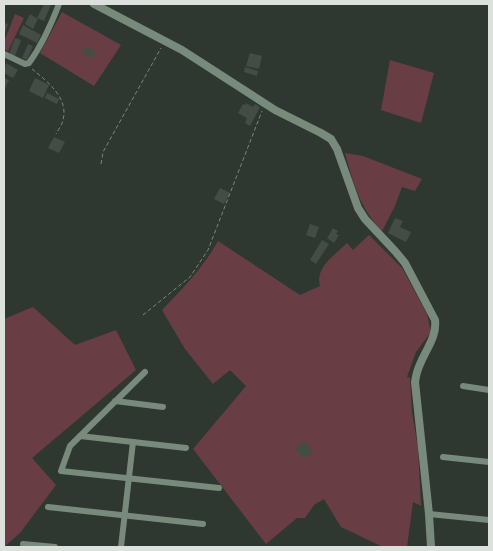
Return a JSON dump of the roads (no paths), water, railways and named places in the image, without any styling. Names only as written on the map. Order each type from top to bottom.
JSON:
[{"type":"street","points":[[4,54],[27,64],[29,63],[38,52],[52,24],[59,4]]},
{"type":"street","points":[[94,4],[165,40],[207,65],[264,104],[285,116],[322,132],[331,139],[337,149],[364,220],[395,251],[404,263],[432,312],[436,327],[434,338],[418,368],[415,382],[431,547]]},
{"type":"street","points":[[145,372],[70,446],[60,471],[219,488]]},
{"type":"street","points":[[463,386],[489,390]]},
{"type":"street","points":[[115,401],[162,407]]},
{"type":"street","points":[[80,436],[186,448]]},
{"type":"street","points":[[121,547],[133,442]]},
{"type":"street","points":[[443,457],[489,462]]},
{"type":"street","points":[[48,507],[203,524]]},
{"type":"street","points":[[429,514],[489,520]]},
{"type":"street","points":[[24,544],[55,547]]}]
